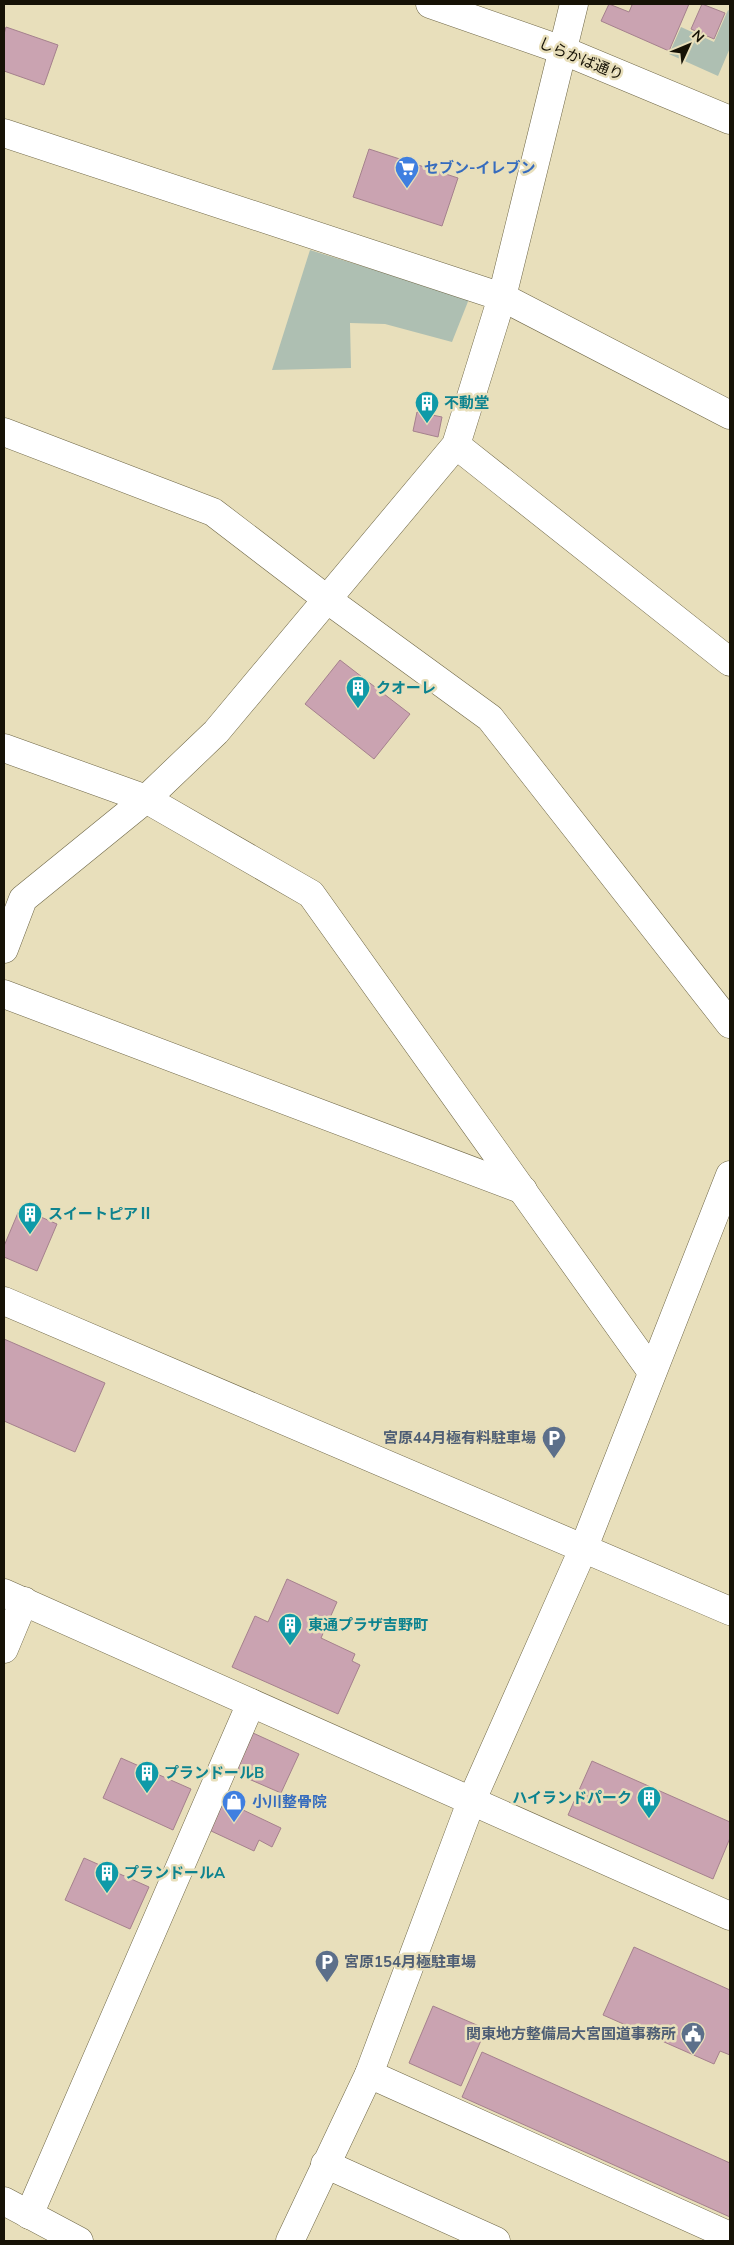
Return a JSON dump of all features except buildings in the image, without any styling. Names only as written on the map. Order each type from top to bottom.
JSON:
[{"type":"street","name":"しらかば通り","points":[[430,4],[562,50],[730,120]]},
{"type":"street","points":[[4,950],[23,899],[146,799],[216,732],[456,445],[502,297],[574,4]]},
{"type":"street","points":[[4,133],[502,297],[730,414]]},
{"type":"street","points":[[4,432],[213,512],[328,600],[490,718],[730,1024]]},
{"type":"street","points":[[456,445],[730,662]]},
{"type":"street","points":[[4,748],[146,799],[311,894],[652,1372]]},
{"type":"street","points":[[4,994],[523,1190]]},
{"type":"street","points":[[290,2241],[369,2074],[471,1802],[584,1547],[730,1175]]},
{"type":"street","points":[[4,1301],[730,1610]]},
{"type":"street","points":[[4,1649],[14,1597],[730,1916]]},
{"type":"street","points":[[29,2215],[251,1703]]},
{"type":"street","points":[[369,2074],[730,2236]]},
{"type":"street","points":[[325,2164],[496,2241]]},
{"type":"street","points":[[4,2201],[79,2241]]},
{"type":"green space","points":[[728,10],[730,11],[730,48],[718,76],[669,54],[681,27],[714,42]]},
{"type":"green space","points":[[310,250],[469,299],[452,342],[385,324],[350,323],[351,368],[272,370]]},
{"type":"place","name":"セブン-イレブン","points":[[407,189]]},
{"type":"place","name":"不動堂","points":[[427,424]]},
{"type":"place","name":"クオーレ","points":[[358,709]]},
{"type":"place","name":"スイートピアⅡ","points":[[30,1235]]},
{"type":"place","name":"宮原44月極有料駐車場","points":[[554,1459]]},
{"type":"place","name":"東通プラザ吉野町","points":[[290,1646]]},
{"type":"place","name":"プランドールB","points":[[147,1794]]},
{"type":"place","name":"ハイランドパーク","points":[[649,1819]]},
{"type":"place","name":"小川整骨院","points":[[234,1823]]},
{"type":"place","name":"プランドールA","points":[[107,1894]]},
{"type":"place","name":"宮原154月極駐車場","points":[[327,1983]]},
{"type":"place","name":"関東地方整備局大宮国道事務所","points":[[693,2055]]}]
